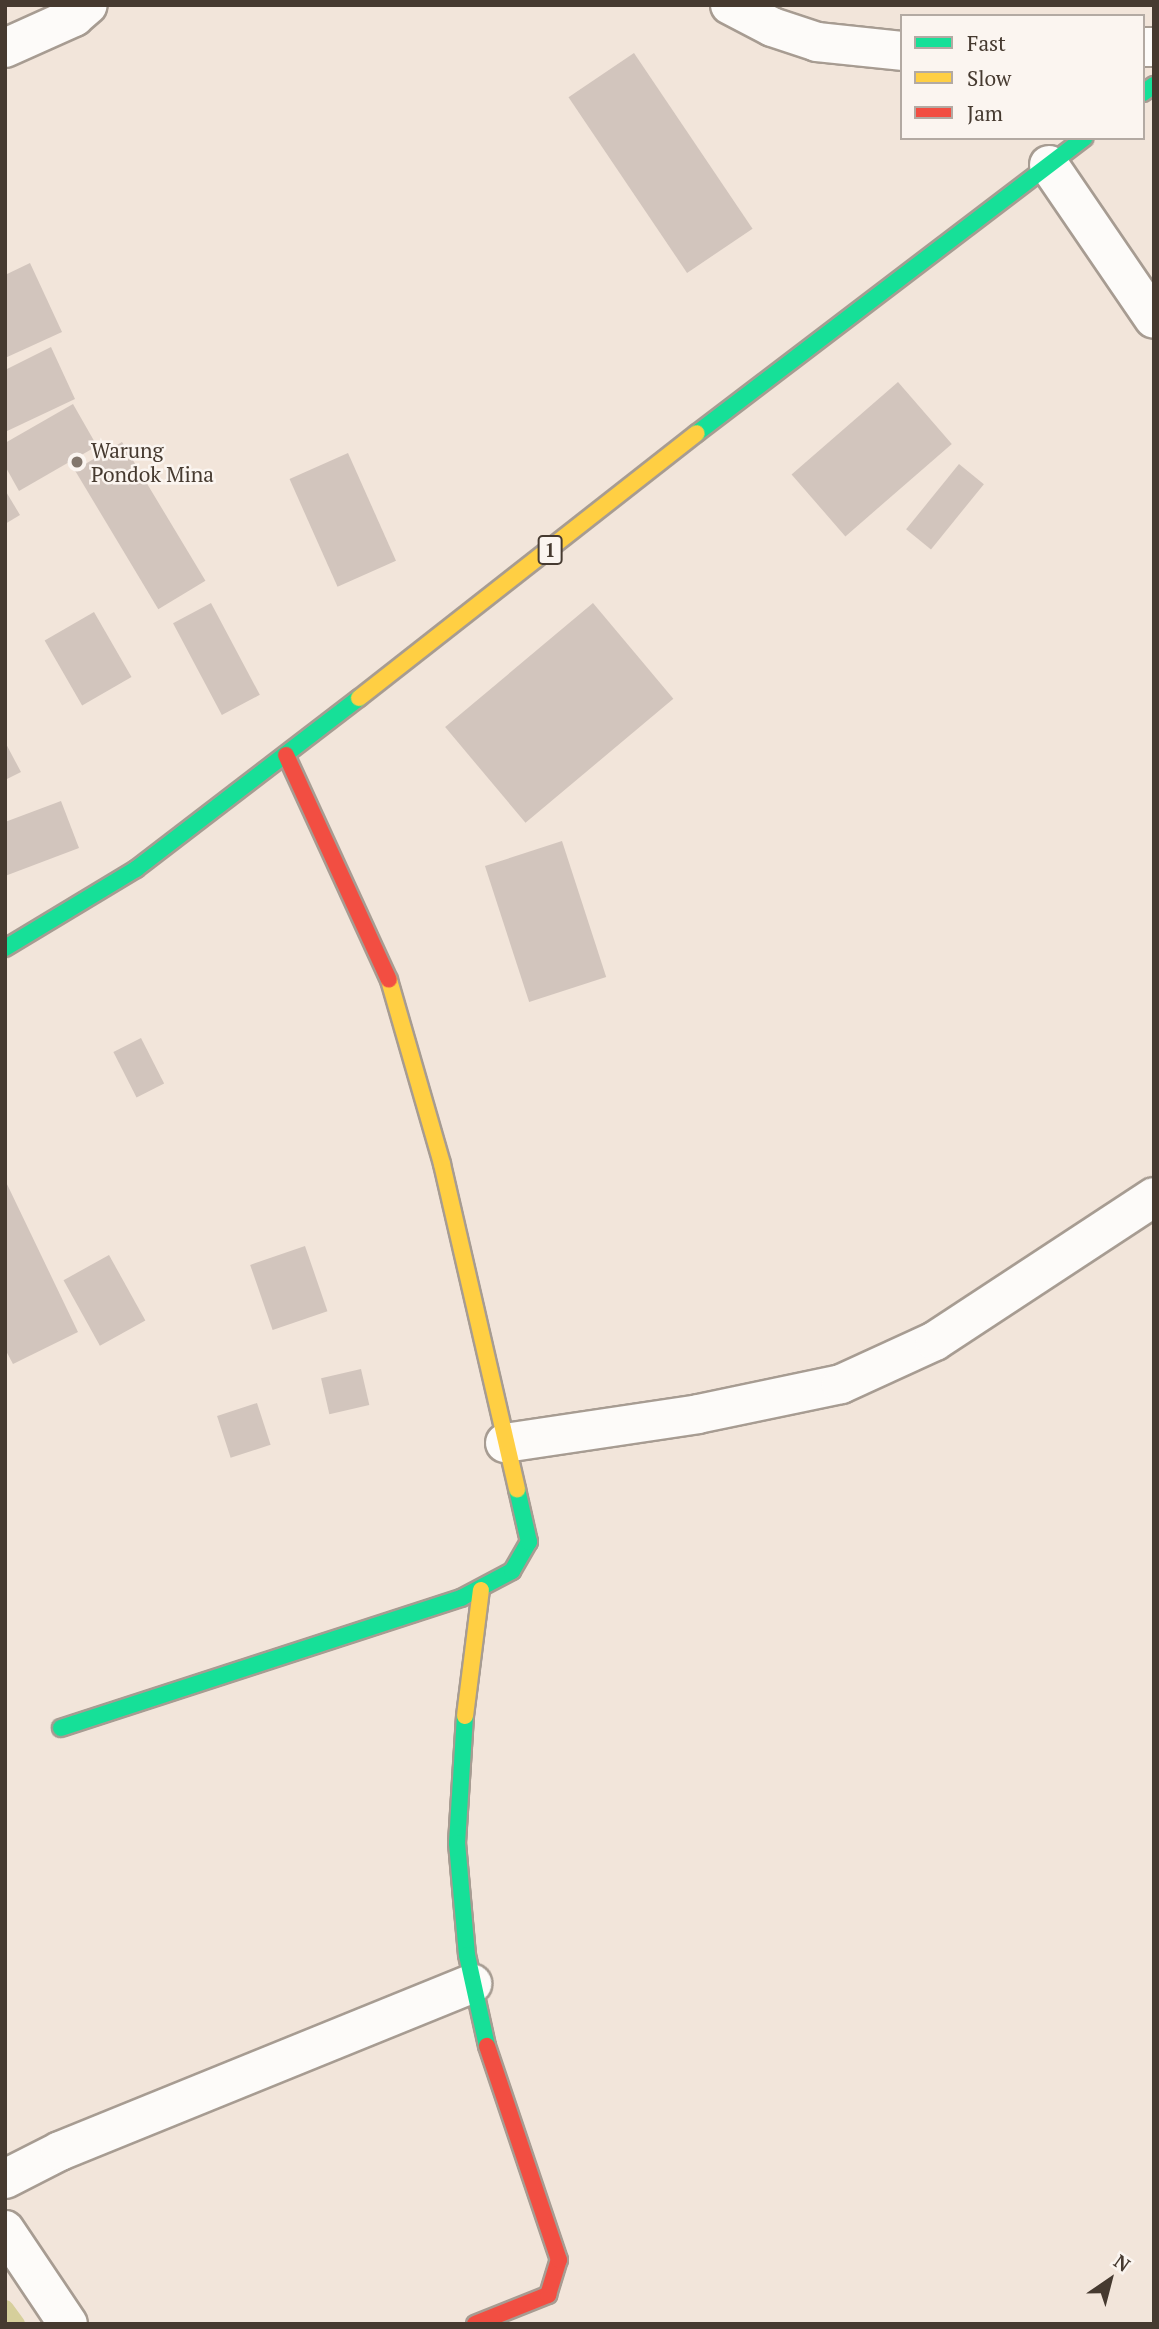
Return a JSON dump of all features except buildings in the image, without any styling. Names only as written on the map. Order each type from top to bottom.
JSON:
[{"type":"main road","name":"1","points":[[5,948],[136,869],[1081,140]]},
{"type":"main road","points":[[61,1728],[481,1590],[512,1571],[529,1542],[442,1164],[389,981],[286,755]]},
{"type":"main road","points":[[475,2324],[548,2295],[556,2278],[559,2260],[494,2077],[472,1984],[457,1843],[459,1764],[481,1590]]},
{"type":"street","points":[[5,48],[74,17],[88,5]]},
{"type":"street","points":[[730,5],[772,27],[817,42],[900,51]]},
{"type":"street","points":[[1049,165],[1154,320]]},
{"type":"street","points":[[505,1443],[698,1414],[841,1384],[935,1341],[1154,1197]]},
{"type":"street","points":[[5,2179],[60,2151],[472,1984]]},
{"type":"street","points":[[5,2230],[68,2324]]},
{"type":"waterway","points":[[5,2309],[16,2324]]},
{"type":"traffic: fast","points":[[1145,92],[1154,85]]},
{"type":"traffic: fast","points":[[697,433],[1081,140]]},
{"type":"traffic: fast","points":[[5,948],[136,869],[359,698]]},
{"type":"traffic: fast","points":[[61,1728],[461,1598],[512,1571],[529,1542],[517,1489]]},
{"type":"traffic: fast","points":[[465,1716],[457,1843],[467,1955],[487,2046]]},
{"type":"traffic: slow","points":[[359,698],[697,433]]},
{"type":"traffic: slow","points":[[389,980],[442,1164],[517,1489]]},
{"type":"traffic: slow","points":[[465,1716],[481,1590]]},
{"type":"traffic: jam","points":[[286,755],[389,980]]},
{"type":"traffic: jam","points":[[475,2324],[548,2295],[559,2260],[487,2046]]},
{"type":"place","name":"Warung Pondok Mina","points":[[77,462]]}]
